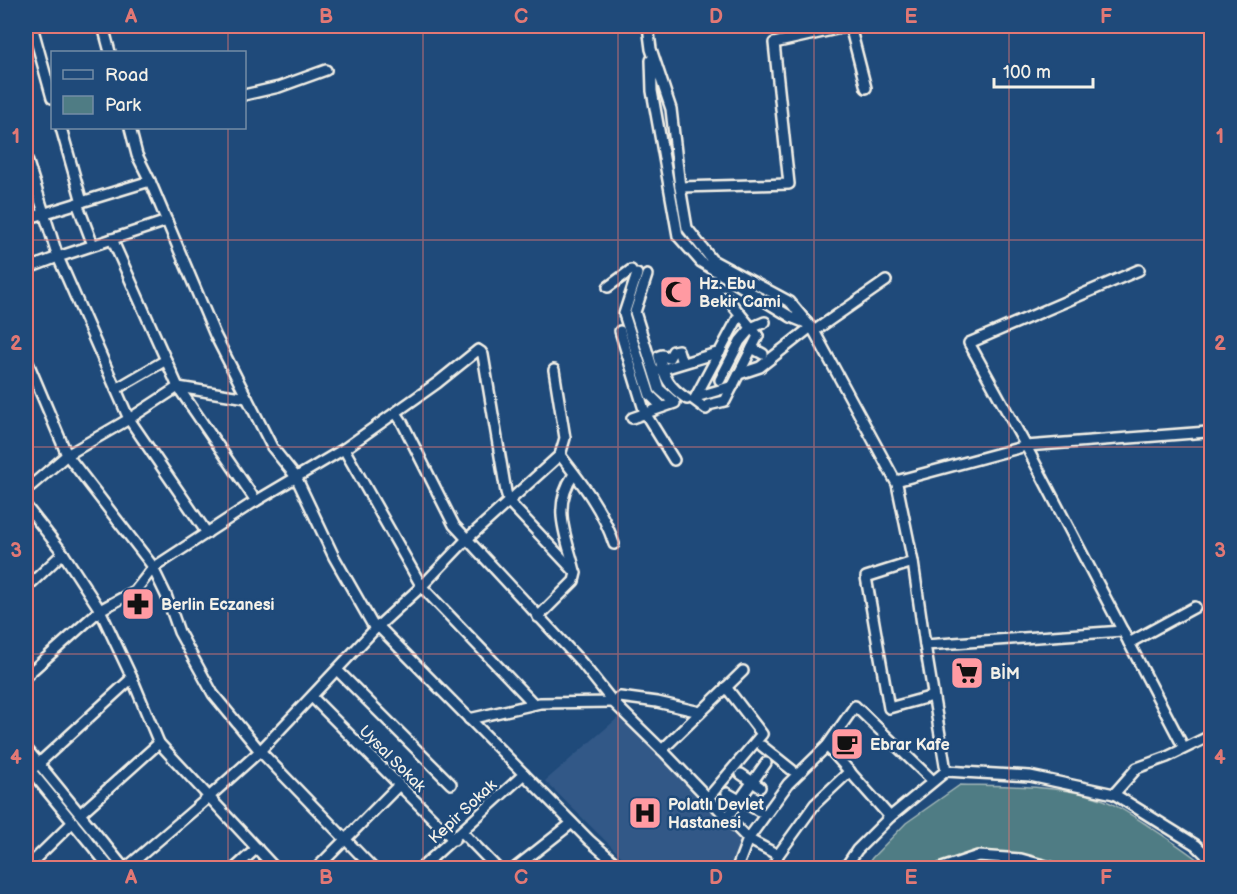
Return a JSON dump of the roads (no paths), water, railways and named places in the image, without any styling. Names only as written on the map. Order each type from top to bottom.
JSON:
[{"type":"street","points":[[32,26],[51,94]]},
{"type":"street","points":[[103,26],[110,51]]},
{"type":"street","points":[[648,26],[652,92],[678,236],[700,262],[811,327]]},
{"type":"street","points":[[680,187],[789,184],[774,43],[850,26],[866,88]]},
{"type":"street","points":[[651,49],[671,109],[687,228],[712,260],[790,302],[811,327],[896,481],[913,562],[946,771]]},
{"type":"street","points":[[246,95],[279,87],[326,70]]},
{"type":"street","points":[[61,129],[93,245]]},
{"type":"street","points":[[130,129],[137,155],[215,335],[272,447],[296,477],[334,557],[377,628],[589,840],[621,868]]},
{"type":"street","points":[[26,156],[58,257],[129,419],[207,533]]},
{"type":"street","points":[[26,219],[150,181]]},
{"type":"street","points":[[26,269],[167,221]]},
{"type":"street","points":[[112,239],[178,387],[256,501]]},
{"type":"street","points":[[1138,270],[969,343],[1026,446],[1184,748]]},
{"type":"street","points":[[608,287],[634,272],[624,317],[639,376],[645,413],[674,460]]},
{"type":"street","points":[[647,275],[639,313],[672,388],[692,398],[706,409],[708,405],[725,401],[719,384],[728,363],[740,340],[751,328],[765,322]]},
{"type":"street","points":[[692,398],[739,374],[760,368],[811,327],[885,281]]},
{"type":"street","points":[[726,297],[758,336],[739,374]]},
{"type":"street","points":[[624,317],[639,313]]},
{"type":"street","points":[[692,398],[740,314]]},
{"type":"street","points":[[620,331],[650,396],[662,407]]},
{"type":"street","points":[[752,348],[763,354]]},
{"type":"street","points":[[632,418],[675,403],[659,389],[664,366],[673,351],[678,350],[682,363]]},
{"type":"street","points":[[26,676],[100,610],[135,591],[153,568],[256,501],[344,449],[437,383],[476,351],[481,351],[509,502],[576,573]]},
{"type":"street","points":[[639,376],[664,366],[720,352],[734,353],[747,360]]},
{"type":"street","points":[[720,352],[728,363]]},
{"type":"street","points":[[26,358],[29,379],[68,455],[153,568],[179,632],[213,694],[260,751],[373,868]]},
{"type":"street","points":[[116,389],[166,360]]},
{"type":"street","points":[[30,768],[80,814],[125,868],[260,751],[377,628],[422,587],[466,540],[560,455],[565,438],[554,370]]},
{"type":"street","points":[[26,490],[68,455],[178,387],[248,398]]},
{"type":"street","points":[[396,413],[454,525],[466,540],[582,663],[613,702],[748,839],[778,855]]},
{"type":"street","points":[[896,481],[1026,446],[1207,432]]},
{"type":"street","points":[[344,449],[422,587],[534,704]]},
{"type":"street","points":[[560,455],[598,508],[609,528],[614,544]]},
{"type":"street","points":[[538,617],[574,581],[576,573],[561,516],[564,493],[574,474]]},
{"type":"street","points":[[26,506],[63,553],[100,610],[159,743],[275,868]]},
{"type":"street","points":[[26,588],[63,553]]},
{"type":"street","points":[[913,562],[866,577],[889,708],[933,696]]},
{"type":"street","points":[[1129,643],[1195,607]]},
{"type":"street","points":[[925,645],[1123,631]]},
{"type":"street","points":[[337,670],[451,784]]},
{"type":"street","points":[[662,750],[743,671]]},
{"type":"street","points":[[30,768],[132,678]]},
{"type":"street","points":[[708,798],[762,734],[726,687]]},
{"type":"street","points":[[469,719],[534,704],[613,702],[620,696],[700,712]]},
{"type":"street","name":"Uysal Sokak","points":[[312,697],[454,840]]},
{"type":"street","points":[[737,868],[748,839],[788,784],[827,746],[855,706],[933,781]]},
{"type":"street","points":[[1114,794],[1137,768],[1167,757],[1212,735]]},
{"type":"street","points":[[80,814],[159,743]]},
{"type":"street","points":[[762,746],[792,770]]},
{"type":"street","points":[[827,746],[890,817]]},
{"type":"street","points":[[26,748],[30,768],[110,868]]},
{"type":"street","points":[[731,812],[756,784],[766,763]]},
{"type":"street","points":[[774,868],[778,855],[815,804],[850,771]]},
{"type":"street","points":[[845,868],[857,850],[890,817],[946,771],[1030,776],[1114,794],[1196,845],[1212,861]]},
{"type":"street","name":"Kepir Sokak","points":[[421,868],[524,774]]},
{"type":"street","points":[[741,774],[756,784]]},
{"type":"street","points":[[317,868],[399,785]]},
{"type":"street","points":[[727,793],[759,811]]},
{"type":"street","points":[[26,868],[73,822]]},
{"type":"street","points":[[515,868],[572,823]]},
{"type":"street","points":[[462,832],[497,868]]},
{"type":"street","points":[[235,868],[257,848]]},
{"type":"street","points":[[942,868],[978,856],[1021,859],[1035,865],[1054,868]]},
{"type":"place","name":"Hz. Ebu Bekir Cami","points":[[676,292]]},
{"type":"place","name":"Berlin Eczanesi","points":[[138,604]]},
{"type":"place","name":"BİM","points":[[967,673]]},
{"type":"place","name":"Ebrar Kafe","points":[[847,744]]},
{"type":"place","name":"Polatlı Devlet Hastanesi","points":[[645,813]]}]
